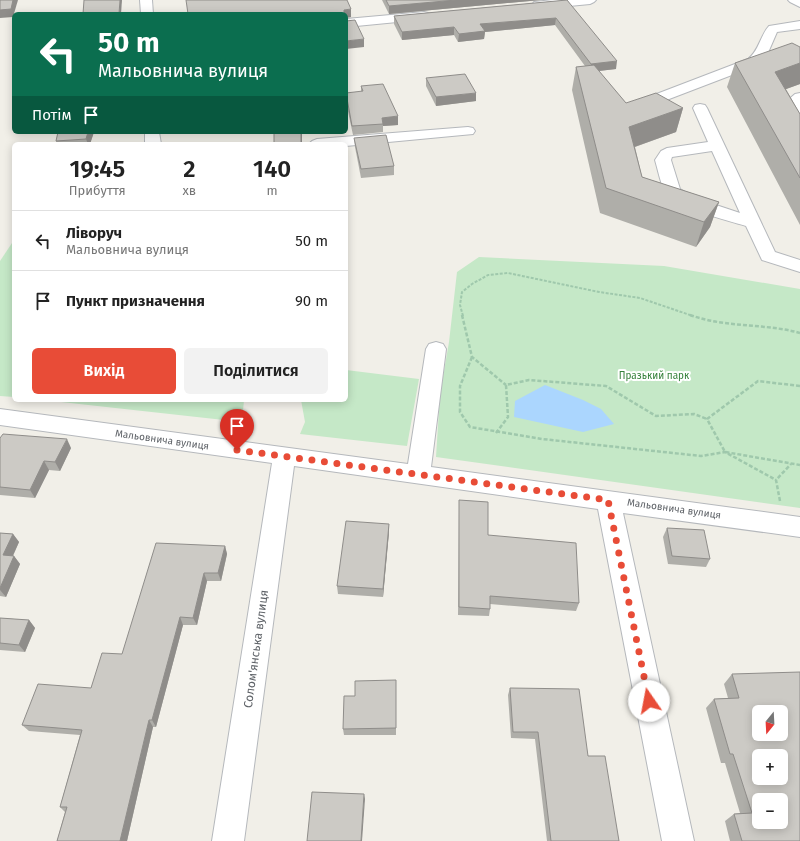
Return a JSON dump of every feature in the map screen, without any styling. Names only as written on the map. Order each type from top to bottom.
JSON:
[{"type":"street","points":[[146,0],[147,12]]},
{"type":"street","points":[[527,6],[590,0]]},
{"type":"street","points":[[794,0],[800,4]]},
{"type":"street","points":[[348,23],[432,15]]},
{"type":"street","points":[[638,106],[753,62],[759,58],[770,32],[773,29],[800,25]]},
{"type":"street","points":[[800,97],[794,101],[800,114]]},
{"type":"street","points":[[700,108],[768,256],[800,266]]},
{"type":"street","points":[[340,142],[468,131]]},
{"type":"street","points":[[717,146],[672,151],[666,154],[663,160],[672,190],[684,200],[753,223]]},
{"type":"street","points":[[418,475],[436,349]]},
{"type":"street","name":"Мальовнича вулиця","points":[[0,417],[792,526]]},
{"type":"street","name":"Солом'янська вулиця","points":[[228,841],[284,457]]},
{"type":"street","points":[[608,500],[678,841]]},
{"type":"path","points":[[800,333],[786,328],[732,326],[706,321],[640,298],[599,292],[508,273],[488,275],[472,284],[462,292],[460,305],[472,357],[460,386],[460,412],[470,427],[496,433],[520,435],[542,440],[701,456],[725,452],[800,465]]},
{"type":"path","points":[[472,357],[506,385],[508,417],[496,433]]},
{"type":"path","points":[[506,385],[529,380],[606,386],[656,416],[694,414],[707,419],[725,452],[776,480],[792,526]]},
{"type":"path","points":[[707,419],[758,381],[800,386]]},
{"type":"path","points":[[776,480],[791,464]]},
{"type":"green space","points":[[12,243],[12,397],[0,396],[0,261]]},
{"type":"green space","name":"Празький парк","points":[[479,257],[664,266],[800,289],[800,508],[436,457],[440,394],[449,342],[457,272]]},
{"type":"green space","points":[[348,370],[419,379],[407,446],[300,434],[305,422],[301,402],[348,402]]},
{"type":"green space","points":[[61,402],[244,402],[242,422]]},
{"type":"water","points":[[545,385],[601,409],[614,424],[583,432],[514,417],[515,401]]},
{"type":"building","points":[[0,0],[13,0],[11,9],[0,10]]},
{"type":"building","points":[[84,0],[120,0],[119,12],[83,12]]},
{"type":"building","points":[[186,0],[347,0],[351,9],[344,10],[344,12],[188,12]]},
{"type":"building","points":[[386,0],[456,0],[389,6]]},
{"type":"building","points":[[567,0],[617,61],[591,64],[556,18],[480,24],[485,31],[459,34],[454,27],[402,32],[394,16]]},
{"type":"building","points":[[355,20],[364,39],[348,41],[348,21]]},
{"type":"building","points":[[792,43],[800,47],[800,63],[775,72],[800,114],[800,178],[735,63]]},
{"type":"building","points":[[594,65],[626,103],[656,93],[683,108],[629,127],[642,177],[719,202],[704,222],[606,188],[576,67]]},
{"type":"building","points":[[465,74],[476,93],[436,97],[426,78]]},
{"type":"building","points":[[383,84],[398,116],[382,118],[383,124],[352,126],[348,104],[348,93],[363,91],[361,86]]},
{"type":"building","points":[[58,134],[87,134],[86,139],[56,141]]},
{"type":"building","points":[[274,134],[301,134],[301,142],[274,142]]},
{"type":"building","points":[[386,135],[394,166],[361,169],[354,138]]},
{"type":"building","points":[[3,434],[67,439],[55,462],[44,461],[30,490],[0,487],[0,438]]},
{"type":"building","points":[[459,500],[488,502],[488,535],[576,543],[579,603],[490,596],[490,609],[459,607]]},
{"type":"building","points":[[346,521],[389,524],[383,589],[337,586]]},
{"type":"building","points":[[667,528],[704,530],[710,559],[672,556]]},
{"type":"building","points":[[0,533],[13,534],[3,555],[14,556],[0,588]]},
{"type":"building","points":[[156,543],[225,546],[218,573],[204,573],[193,618],[180,617],[152,720],[149,720],[120,841],[57,841],[67,807],[60,807],[82,730],[22,725],[38,684],[91,688],[102,653],[122,654]]},
{"type":"building","points":[[0,618],[29,620],[19,645],[0,643]]},
{"type":"building","points":[[800,672],[800,841],[742,841],[734,814],[752,813],[733,754],[730,754],[714,699],[739,698],[732,674]]},
{"type":"building","points":[[396,680],[396,728],[343,729],[344,696],[355,696],[355,681]]},
{"type":"building","points":[[510,688],[579,689],[588,756],[605,756],[619,841],[551,841],[538,732],[513,732]]},
{"type":"building","points":[[312,792],[364,794],[361,841],[307,841]]},
{"type":"route","points":[[237,450],[608,500],[649,701]]}]
